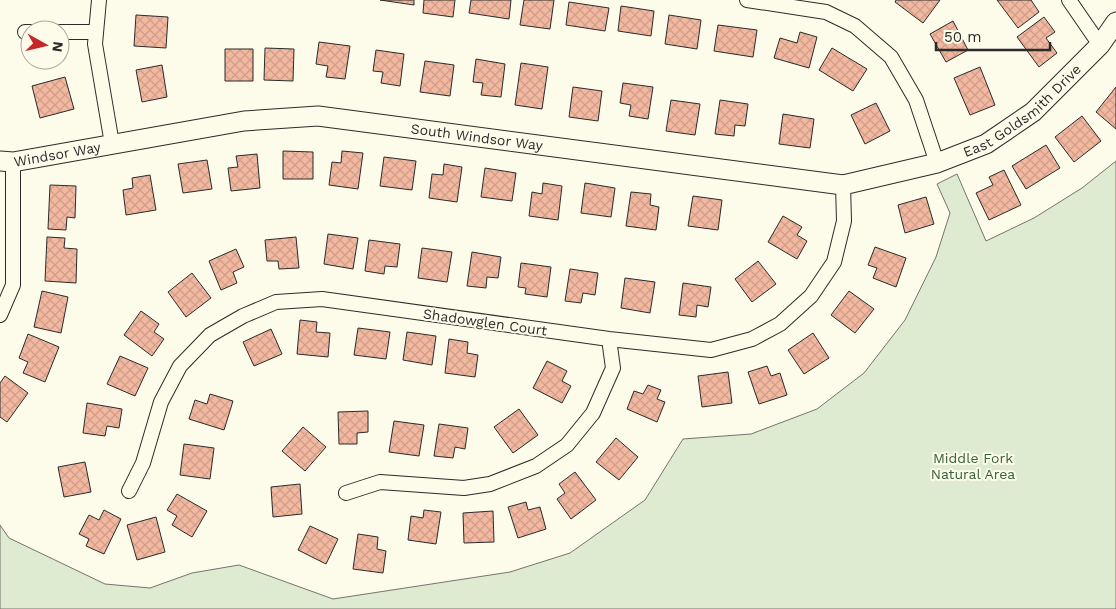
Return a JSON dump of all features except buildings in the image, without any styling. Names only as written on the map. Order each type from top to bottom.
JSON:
[{"type":"street","points":[[99,0],[95,44],[112,144]]},
{"type":"street","points":[[747,0],[826,12],[855,26],[891,57],[916,100],[937,163]]},
{"type":"street","points":[[1070,0],[1100,45]]},
{"type":"street","name":"East Goldsmith Drive","points":[[843,185],[937,163],[986,144],[1032,112],[1100,45],[1116,22]]},
{"type":"street","points":[[70,32],[96,32]]},
{"type":"street","name":"South Windsor Way","points":[[112,144],[244,121],[318,116],[843,185]]},
{"type":"street","name":"Windsor Way","points":[[6,161],[112,144]]},
{"type":"street","points":[[0,315],[13,286],[6,161]]},
{"type":"street","name":"Shadowglen Court","points":[[129,491],[143,463],[161,402],[180,366],[210,335],[242,316],[276,302],[322,299],[610,339],[711,350],[752,340],[780,324],[812,296],[834,262],[844,221],[843,185]]},
{"type":"street","points":[[346,493],[380,482],[464,488],[490,484],[536,466],[567,445],[593,413],[613,368],[610,339]]},
{"type":"green space","name":"Middle Fork Natural Area","points":[[1116,161],[1116,609],[0,609],[0,525],[9,538],[105,584],[150,588],[192,573],[239,565],[333,599],[510,572],[570,553],[645,500],[683,439],[751,434],[817,409],[864,373],[905,320],[936,257],[950,213],[937,184],[957,174],[986,241],[1034,218],[1082,188]]}]
